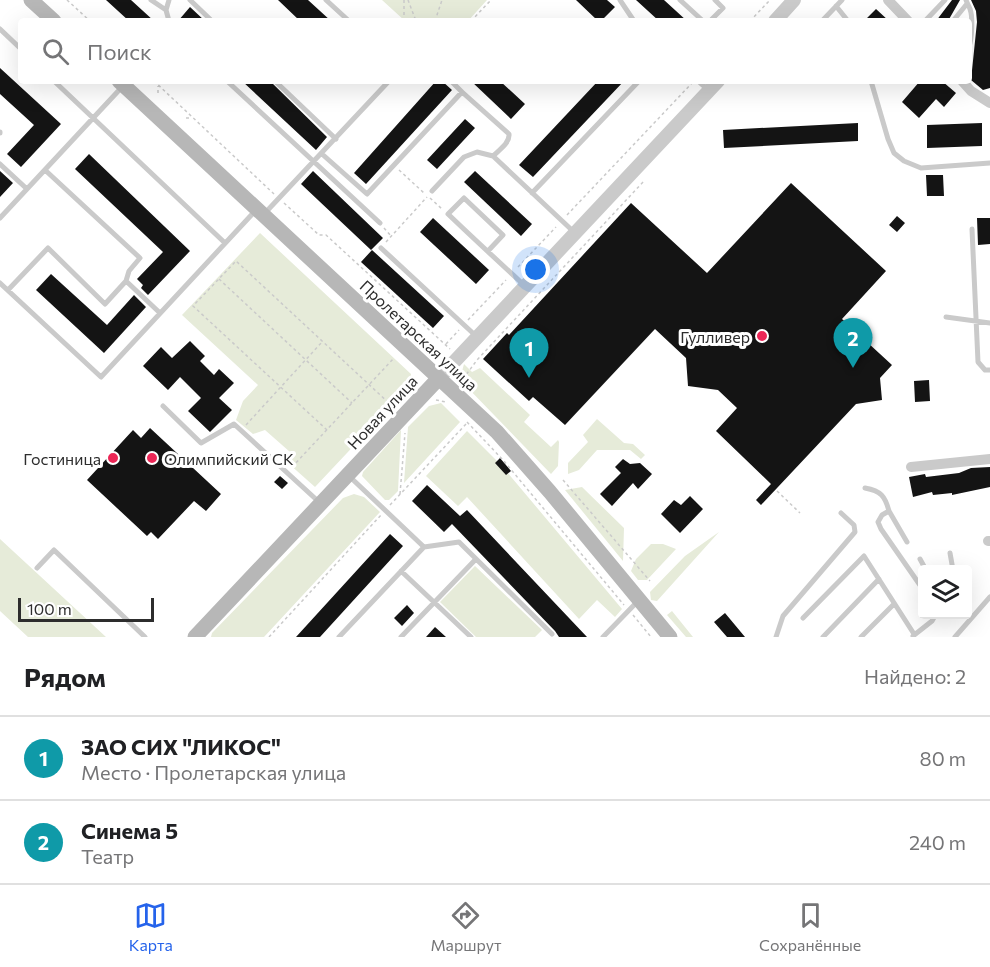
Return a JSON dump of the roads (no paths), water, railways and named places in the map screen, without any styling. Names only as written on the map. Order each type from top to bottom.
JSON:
[{"type":"main road","points":[[31,0],[51,18]]},
{"type":"main road","name":"Пролетарская улица","points":[[125,84],[497,432],[550,492],[634,605],[670,637]]},
{"type":"main road","name":"Новая улица","points":[[195,637],[439,378]]},
{"type":"street","points":[[778,18],[794,0]]},
{"type":"street","points":[[888,0],[905,18]]},
{"type":"street","points":[[965,84],[971,91],[990,103]]},
{"type":"street","name":"Новая улица","points":[[439,378],[714,86]]},
{"type":"street","points":[[911,466],[990,459]]},
{"type":"lane","points":[[151,0],[166,10]]},
{"type":"lane","points":[[167,18],[166,10],[169,0]]},
{"type":"lane","points":[[190,0],[209,18]]},
{"type":"lane","points":[[326,0],[346,18]]},
{"type":"lane","points":[[620,0],[632,18]]},
{"type":"lane","points":[[680,0],[700,18]]},
{"type":"lane","points":[[714,18],[723,8],[715,0]]},
{"type":"lane","points":[[825,18],[842,0]]},
{"type":"lane","points":[[928,18],[945,0]]},
{"type":"lane","points":[[955,18],[966,2],[970,9],[970,18]]},
{"type":"lane","points":[[836,6],[846,18]]},
{"type":"lane","points":[[0,29],[18,46]]},
{"type":"lane","points":[[57,84],[225,243]]},
{"type":"lane","points":[[0,218],[121,84]]},
{"type":"lane","points":[[230,84],[380,223]]},
{"type":"lane","points":[[278,84],[336,139]]},
{"type":"lane","points":[[0,283],[101,377],[225,243],[279,198],[386,84]]},
{"type":"lane","points":[[454,84],[509,134],[509,138],[493,156]]},
{"type":"lane","points":[[532,193],[636,84]]},
{"type":"lane","points":[[872,84],[888,139],[894,153],[904,161],[921,168],[990,163]]},
{"type":"lane","points":[[322,154],[367,194],[462,92]]},
{"type":"lane","points":[[430,194],[464,157],[477,152],[493,156],[575,233]]},
{"type":"lane","points":[[0,164],[27,189]]},
{"type":"lane","points":[[8,290],[48,248],[105,304],[126,281],[129,271],[140,258],[45,170]]},
{"type":"lane","points":[[488,252],[503,235],[464,198],[448,214],[488,252],[525,286]]},
{"type":"lane","points":[[972,229],[978,362],[985,370],[990,370]]},
{"type":"lane","points":[[381,248],[477,337]]},
{"type":"lane","points":[[126,281],[160,313]]},
{"type":"lane","points":[[946,316],[990,323]]},
{"type":"lane","points":[[163,406],[201,443],[234,424],[320,504]]},
{"type":"lane","points":[[348,475],[424,547]]},
{"type":"lane","points":[[865,488],[885,496],[889,511],[907,542]]},
{"type":"lane","points":[[889,511],[882,515],[878,522],[918,582]]},
{"type":"lane","points":[[776,637],[783,616],[855,532],[854,525],[841,513]]},
{"type":"lane","points":[[339,637],[424,547],[459,543],[552,634]]},
{"type":"lane","points":[[37,568],[54,550],[145,637]]},
{"type":"lane","points":[[950,553],[952,565]]},
{"type":"lane","points":[[803,618],[864,556],[913,636],[933,619]]},
{"type":"lane","points":[[401,637],[476,559]]},
{"type":"lane","points":[[920,559],[923,565]]},
{"type":"lane","points":[[401,571],[471,637]]},
{"type":"lane","points":[[823,637],[879,579]]},
{"type":"lane","points":[[955,637],[990,597]]},
{"type":"lane","points":[[861,637],[894,604]]},
{"type":"lane","points":[[603,637],[634,605]]},
{"type":"lane","points":[[460,637],[465,632]]},
{"type":"place","name":"Гулливер","points":[[762,336]]},
{"type":"place","name":"Синема 5","points":[[853,368]]},
{"type":"place","name":"ЗАО СИХ \"ЛИКОС\"","points":[[529,378]]},
{"type":"place","name":"Гостиница","points":[[113,458]]},
{"type":"place","name":"Олимпийский СК","points":[[152,458]]}]
